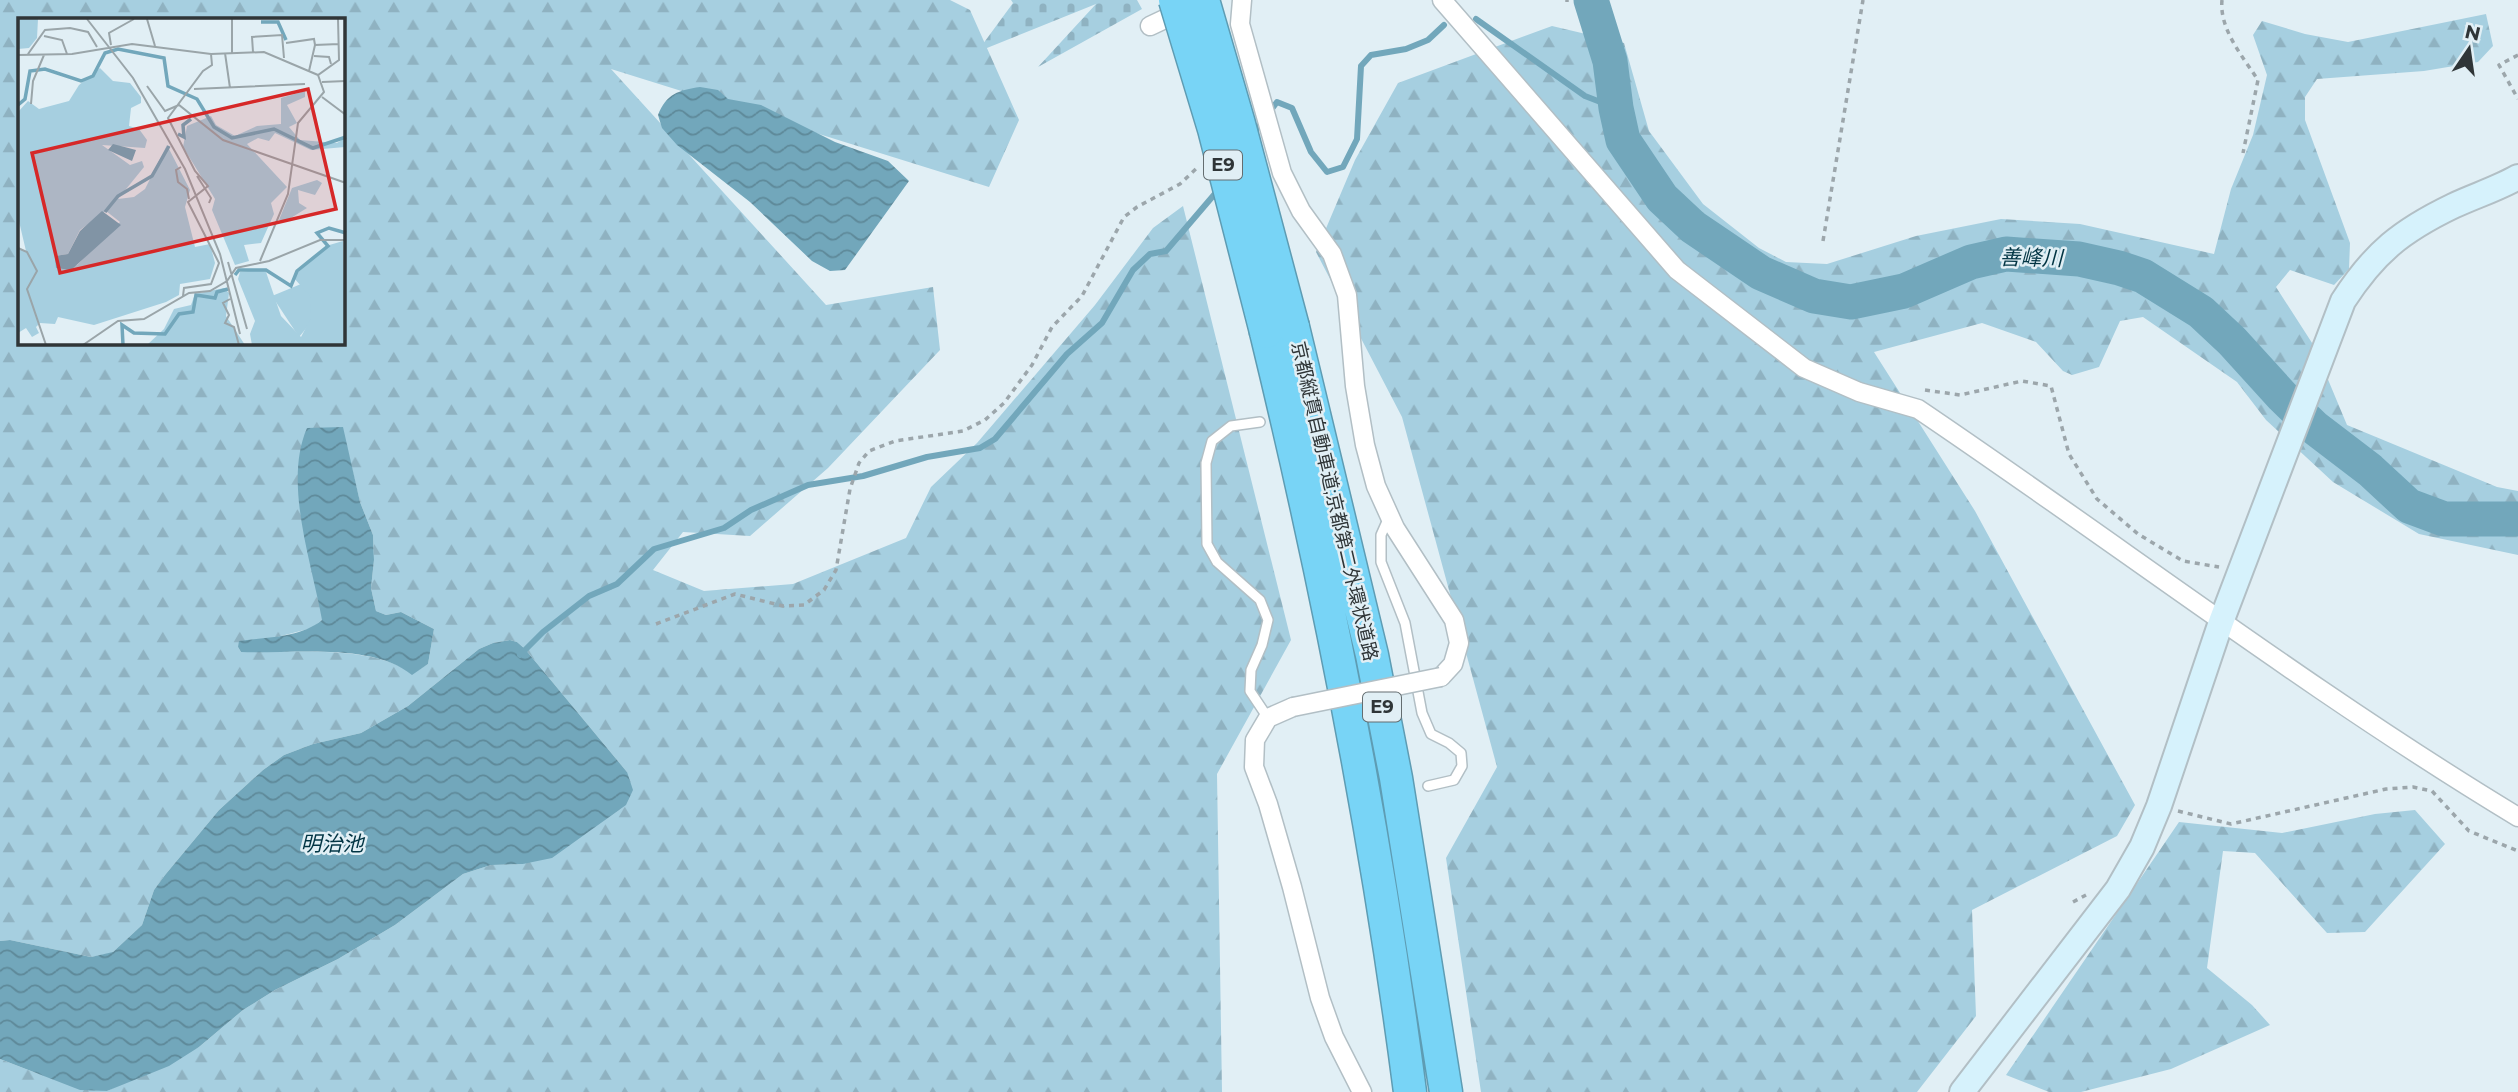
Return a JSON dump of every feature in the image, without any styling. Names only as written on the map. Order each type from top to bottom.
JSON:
[{"type":"highway","name":"京都縦貫自動車道;京都第二外環状道路","points":[[1175,0],[1280,329],[1375,669],[1396,778],[1446,1092]]},
{"type":"highway","name":"京都縦貫自動車道;京都第二外環状道路","points":[[1204,0],[1239,124],[1280,329],[1294,446],[1340,661],[1382,897],[1410,1092]]},
{"type":"street","points":[[1150,26],[1204,0]]},
{"type":"street","points":[[1241,0],[1240,24],[1282,173],[1301,211],[1332,254],[1347,295],[1355,386],[1365,445],[1376,486],[1395,528],[1454,620],[1459,643],[1453,664],[1441,677],[1293,707],[1268,718],[1255,740],[1254,767],[1285,863],[1320,998],[1334,1037],[1362,1092]]},
{"type":"street","points":[[1442,0],[1677,270],[1804,368],[1859,393],[1918,409],[2221,622],[2470,788],[2518,817]]},
{"type":"street","points":[[1962,1092],[2118,890],[2142,847],[2159,806],[2221,622],[2343,301],[2362,272],[2402,234],[2453,206],[2518,177]]},
{"type":"lane","points":[[1260,422],[1231,426],[1212,441],[1206,463],[1207,544],[1217,562],[1260,600],[1268,620],[1262,645],[1251,670],[1250,691],[1268,718]]},
{"type":"lane","points":[[1390,516],[1381,535],[1381,562],[1405,623],[1422,713],[1431,734],[1461,752],[1462,766],[1454,780],[1428,786]]},
{"type":"path","points":[[1823,241],[1863,0]]},
{"type":"path","points":[[2222,0],[2221,9],[2231,38],[2258,80],[2243,153]]},
{"type":"path","points":[[2518,55],[2499,65],[2518,99]]},
{"type":"path","points":[[656,624],[735,594],[783,606],[804,605],[824,590],[836,570],[859,463],[869,451],[895,440],[963,431],[985,420],[1004,403],[1032,365],[1052,327],[1082,296],[1124,217],[1137,206],[1180,184],[1203,159]]},
{"type":"path","points":[[1920,390],[1960,395],[2022,381],[2051,386],[2069,454],[2097,499],[2138,534],[2183,561],[2242,571]]},
{"type":"path","points":[[2159,806],[2231,824],[2373,792],[2413,787],[2432,792],[2469,831],[2518,851]]},
{"type":"green space","points":[[0,0],[950,0],[970,10],[1019,120],[989,187],[611,69],[826,305],[933,287],[940,350],[828,468],[750,536],[683,532],[653,570],[704,591],[793,584],[906,538],[931,487],[977,443],[1095,305],[1153,228],[1183,206],[1291,640],[1217,774],[1222,1092],[0,1092],[0,1059],[36,1073],[107,1091],[199,1047],[243,1010],[395,925],[463,874],[491,865],[523,864],[627,772],[525,649],[510,640],[479,649],[408,706],[361,733],[313,744],[284,755],[263,770],[219,810],[165,875],[154,890],[142,925],[112,953],[91,957],[10,940],[0,941]],"holes":[[[342,427],[360,502],[373,535],[371,588],[376,611],[386,615],[401,612],[434,629],[428,664],[412,674],[396,664],[354,654],[306,651],[241,652],[238,647],[312,628],[322,620]]]},
{"type":"green space","points":[[1011,0],[1137,0],[1142,9],[1038,67],[1096,4],[977,52],[1013,3]]},
{"type":"green space","points":[[2486,14],[2493,46],[2478,62],[2424,71],[2317,79],[2305,97],[2305,120],[2350,243],[2349,269],[2334,285],[2290,270],[2276,287],[2314,346],[2347,425],[2497,487],[2518,491],[2518,555],[2419,534],[2333,482],[2266,420],[2237,382],[2143,317],[2120,321],[2099,367],[2072,375],[2063,371],[2036,342],[1982,323],[1874,352],[1975,511],[2135,805],[2117,836],[1972,910],[1976,1016],[1917,1092],[1481,1092],[1446,858],[1497,767],[1402,417],[1316,252],[1355,160],[1398,83],[1552,26],[1624,43],[1649,131],[1703,204],[1759,248],[1786,262],[1827,264],[1916,236],[2001,219],[2080,224],[2214,254],[2231,189],[2253,135],[2267,75],[2253,35],[2262,21],[2305,34],[2348,42]]},
{"type":"green space","points":[[2415,810],[2445,844],[2365,932],[2327,933],[2255,853],[2223,851],[2207,968],[2252,1005],[2270,1025],[2171,1069],[2081,1092],[2049,1092],[2006,1075],[2179,822],[2282,833],[2375,814]]},
{"type":"water","points":[[700,87],[718,90],[728,99],[761,105],[835,142],[888,161],[909,181],[845,270],[830,271],[812,261],[750,202],[677,145],[662,128],[658,115],[665,102],[680,92]]},
{"type":"water","points":[[343,427],[360,502],[373,535],[371,588],[376,611],[386,615],[401,612],[434,629],[428,664],[412,675],[395,665],[354,654],[307,651],[241,652],[238,647],[239,641],[293,634],[322,620],[302,523],[298,473],[300,450],[307,428]]},
{"type":"water","name":"明治池","points":[[510,640],[525,649],[627,772],[633,790],[626,805],[552,858],[523,864],[491,865],[463,874],[395,925],[243,1010],[199,1047],[169,1066],[107,1091],[80,1090],[0,1059],[0,941],[10,940],[91,957],[113,952],[142,925],[154,890],[165,875],[219,810],[263,770],[284,755],[313,744],[361,733],[408,706],[479,649]]},
{"type":"waterway","name":"善峰川","points":[[1591,0],[1610,61],[1623,140],[1662,198],[1693,227],[1761,273],[1814,296],[1851,302],[1904,291],[1971,262],[2006,254],[2079,259],[2119,268],[2143,276],[2201,312],[2315,428],[2370,470],[2409,506],[2444,519],[2518,519]]},
{"type":"waterway","points":[[1476,19],[1585,96],[1616,108]]},
{"type":"waterway","points":[[1252,135],[1277,102],[1292,108],[1311,152],[1327,172],[1343,167],[1357,139],[1361,66],[1371,55],[1406,49],[1428,40],[1444,25]]},
{"type":"waterway","points":[[520,655],[543,632],[589,596],[617,584],[654,549],[724,528],[751,510],[808,485],[863,476],[927,457],[980,448],[995,439],[1067,354],[1102,323],[1133,270],[1150,254],[1166,251],[1219,189]]}]
